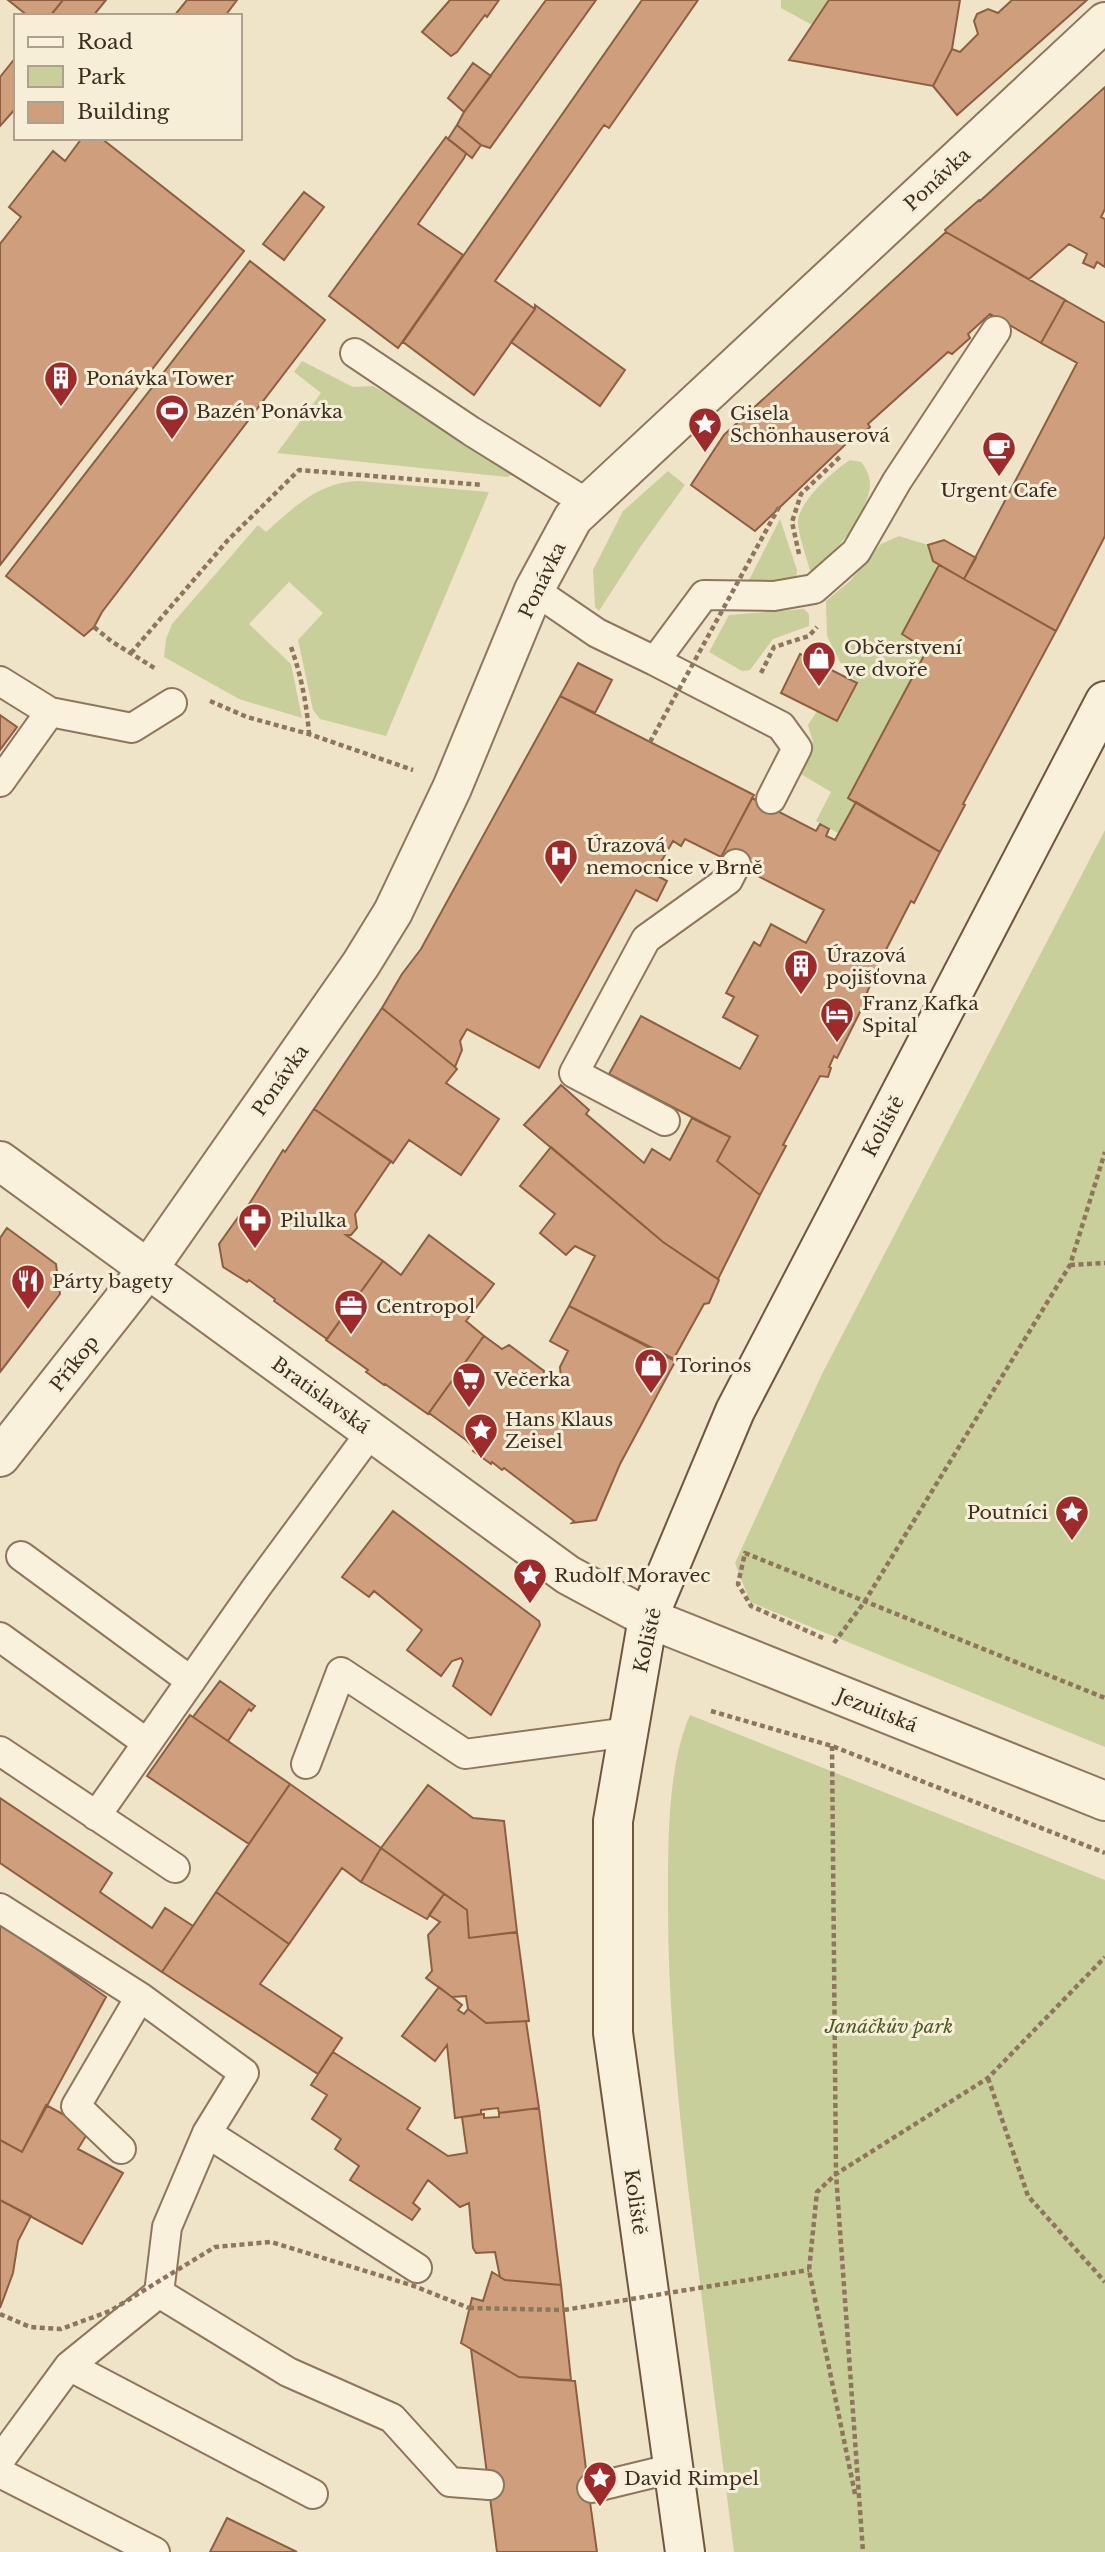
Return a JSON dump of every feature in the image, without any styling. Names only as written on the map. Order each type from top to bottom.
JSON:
[{"type":"street","name":"Ponávka","points":[[148,1269],[361,964],[393,912],[452,788],[534,590],[573,518],[1105,22]]},
{"type":"street","name":"Koliště","points":[[685,2552],[613,2033],[613,1821],[648,1618],[735,1411],[1105,701]]},
{"type":"street","name":"Bratislavská","points":[[0,1161],[568,1575],[648,1618]]},
{"type":"street","name":"Příkop","points":[[0,1457],[148,1269]]},
{"type":"street","name":"Jezuitská","points":[[648,1618],[1105,1801]]},
{"type":"lane","points":[[654,661],[704,595],[774,596],[814,589],[856,552],[897,481],[996,331]]},
{"type":"lane","points":[[355,353],[471,431],[588,504]]},
{"type":"lane","points":[[534,590],[597,633],[781,726],[797,748],[771,799]]},
{"type":"lane","points":[[0,681],[50,712],[132,729],[182,697]]},
{"type":"lane","points":[[0,782],[50,712]]},
{"type":"lane","points":[[665,1121],[575,1073],[646,939],[728,880],[736,864]]},
{"type":"lane","points":[[96,1815],[371,1432]]},
{"type":"lane","points":[[21,1556],[191,1681]]},
{"type":"lane","points":[[0,1637],[147,1744]]},
{"type":"lane","points":[[306,1764],[341,1672],[465,1754],[629,1732]]},
{"type":"lane","points":[[0,1751],[175,1868]]},
{"type":"lane","points":[[0,1908],[139,1997],[244,2073],[207,2133],[167,2227],[159,2293],[69,2366],[0,2460]]},
{"type":"lane","points":[[121,2149],[76,2106],[139,1997]]},
{"type":"lane","points":[[207,2133],[416,2268]]},
{"type":"lane","points":[[159,2293],[288,2372],[392,2418],[450,2482],[489,2485]]},
{"type":"lane","points":[[69,2366],[313,2494]]},
{"type":"lane","points":[[592,2488],[674,2468]]},
{"type":"lane","points":[[0,2473],[155,2552]]},
{"type":"path","points":[[131,653],[228,540],[299,471],[489,486]]},
{"type":"path","points":[[650,742],[779,507]]},
{"type":"path","points":[[94,627],[131,653],[182,697],[309,734],[403,766]]},
{"type":"path","points":[[291,647],[308,716],[309,734]]},
{"type":"path","points":[[1105,1152],[1070,1265],[864,1601],[834,1643],[751,1606],[738,1584],[746,1553],[864,1601],[1105,1698]]},
{"type":"path","points":[[1070,1265],[1105,1263]]},
{"type":"path","points":[[711,1712],[832,1746],[1105,1853]]},
{"type":"path","points":[[832,1746],[836,2174],[863,2552]]},
{"type":"path","points":[[859,2511],[809,2270],[817,2192],[836,2174],[988,2078],[1105,1956]]},
{"type":"path","points":[[988,2078],[1028,2196],[1105,2282]]},
{"type":"path","points":[[0,2314],[30,2327],[61,2329],[110,2311],[215,2247],[271,2242],[414,2286],[469,2308],[564,2310],[809,2270]]},
{"type":"green space","points":[[781,0],[829,0],[812,25],[781,8]]},
{"type":"green space","points":[[302,361],[353,387],[373,386],[509,464],[517,473],[507,477],[277,453],[321,393],[294,372]]},
{"type":"green space","points":[[850,460],[861,462],[867,472],[870,488],[866,502],[854,525],[837,548],[810,571],[799,533],[800,514],[818,487]]},
{"type":"green space","points":[[668,471],[685,485],[599,611],[595,607],[593,570],[623,511]]},
{"type":"green space","points":[[345,482],[489,492],[386,736],[320,719],[313,710],[298,640],[323,613],[289,582],[249,624],[291,664],[302,718],[239,699],[164,657],[166,639],[172,624],[258,525],[266,532],[297,505],[319,491]]},
{"type":"green space","points":[[780,519],[797,570],[796,579],[780,584],[746,586]]},
{"type":"green space","points":[[899,536],[928,545],[933,561],[939,565],[902,634],[927,650],[840,834],[816,821],[831,792],[801,774],[813,742],[808,725],[817,711],[857,683],[840,662],[827,636],[826,601],[850,581],[881,544]]},
{"type":"green space","points":[[804,609],[809,614],[809,626],[773,639],[750,670],[742,671],[709,652],[729,615]]},
{"type":"green space","points":[[1105,830],[1105,1747],[750,1602],[735,1563],[822,1374]]},
{"type":"green space","name":"Janáčkův park","points":[[690,1715],[1105,1880],[1105,2552],[734,2552],[685,2162],[670,1983],[669,1826],[677,1756]]},
{"type":"building","points":[[8,0],[63,0],[52,14],[26,14]]},
{"type":"building","points":[[63,0],[106,0],[95,14],[52,14]]},
{"type":"building","points":[[187,0],[237,0],[226,14],[176,14]]},
{"type":"building","points":[[450,0],[499,0],[451,56],[422,32]]},
{"type":"building","points":[[546,0],[596,0],[490,148],[481,145],[457,125]]},
{"type":"building","points":[[642,0],[698,0],[609,128],[604,125],[495,281],[535,309],[474,395],[403,342]]},
{"type":"building","points":[[829,0],[960,0],[952,49],[933,86],[789,60]]},
{"type":"building","points":[[1012,0],[1087,0],[957,115],[933,86],[952,49],[960,52],[978,34],[974,21],[977,14],[988,9],[998,13]]},
{"type":"building","points":[[14,60],[14,110],[0,126],[0,77]]},
{"type":"building","points":[[473,63],[491,76],[464,112],[448,98]]},
{"type":"building","points":[[1105,87],[1105,209],[1101,217],[1105,219],[1105,267],[1097,262],[1094,268],[1083,263],[1087,254],[1069,244],[1029,279],[946,232],[945,230]]},
{"type":"building","points":[[457,125],[481,145],[472,158],[448,139]]},
{"type":"building","points":[[446,137],[466,153],[418,224],[463,255],[398,348],[329,296]]},
{"type":"building","name":"Ponávka Tower","points":[[81,140],[104,140],[244,251],[0,565],[0,244],[21,217],[9,207],[53,151],[65,161]]},
{"type":"building","points":[[304,192],[324,207],[284,260],[263,244]]},
{"type":"building","points":[[946,232],[1065,300],[1041,343],[990,314],[968,334],[970,338],[952,354],[948,352],[755,531],[691,485],[724,435]]},
{"type":"building","points":[[250,261],[325,320],[102,612],[94,627],[84,636],[6,576]]},
{"type":"building","points":[[1065,300],[1105,323],[1105,536],[1056,631],[964,579],[1077,363],[1041,343]]},
{"type":"building","points":[[535,305],[625,370],[600,406],[511,342],[535,309]]},
{"type":"building","points":[[944,540],[976,558],[964,579],[933,561],[928,545]]},
{"type":"building","points":[[939,565],[1056,631],[940,852],[848,798],[927,650],[902,634]]},
{"type":"building","name":"Občerstvení ve dvoře","points":[[800,654],[857,683],[837,721],[781,693]]},
{"type":"building","points":[[578,663],[612,680],[595,713],[560,696]]},
{"type":"building","name":"Úrazová nemocnice v Brně","points":[[560,696],[754,795],[721,857],[685,839],[681,846],[673,841],[654,874],[667,881],[657,901],[636,890],[539,1068],[467,1029],[460,1041],[462,1050],[455,1067],[382,1008],[421,949]]},
{"type":"building","points":[[0,715],[17,727],[0,750]]},
{"type":"building","name":"Úrazová pojišťovna","points":[[752,798],[816,831],[820,824],[829,829],[826,836],[835,840],[856,802],[940,852],[875,971],[878,977],[875,984],[871,983],[866,995],[868,996],[837,1058],[834,1056],[828,1077],[820,1076],[760,1195],[717,1161],[730,1137],[609,1074],[641,1016],[740,1069],[758,1036],[723,1017],[734,997],[726,993],[754,942],[760,946],[771,924],[806,943],[824,910],[721,857]]},
{"type":"building","points":[[382,1008],[457,1069],[446,1083],[499,1119],[461,1175],[409,1140],[393,1163],[314,1109]]},
{"type":"building","points":[[561,1085],[589,1110],[586,1114],[644,1163],[652,1149],[670,1160],[692,1118],[730,1137],[717,1161],[760,1195],[718,1279],[663,1242],[524,1125]]},
{"type":"building","points":[[314,1109],[391,1161],[355,1214],[357,1228],[351,1235],[346,1235],[383,1261],[327,1339],[249,1280],[247,1282],[223,1267],[219,1244],[239,1216],[241,1217],[283,1150],[285,1152]]},
{"type":"building","points":[[551,1147],[663,1242],[719,1280],[709,1303],[704,1304],[673,1360],[569,1306],[595,1256],[575,1246],[566,1255],[540,1233],[555,1214],[520,1186]]},
{"type":"building","points":[[7,1228],[56,1264],[60,1294],[0,1372],[0,1238]]},
{"type":"building","points":[[429,1235],[494,1284],[466,1321],[484,1336],[428,1414],[366,1372],[368,1370],[326,1340],[383,1261],[401,1275]]},
{"type":"building","points":[[569,1306],[676,1360],[620,1464],[596,1520],[572,1523],[574,1521],[504,1468],[502,1470],[492,1462],[491,1464],[473,1451],[475,1449],[466,1440],[429,1413],[484,1336],[502,1349],[509,1345],[544,1371],[541,1384],[546,1387],[561,1381],[560,1367],[568,1351],[550,1341]]},
{"type":"building","points":[[393,1511],[539,1621],[540,1625],[491,1715],[453,1686],[463,1661],[461,1658],[452,1661],[441,1676],[407,1650],[422,1630],[374,1591],[369,1597],[342,1577]]},
{"type":"building","points":[[220,1681],[255,1706],[251,1711],[249,1709],[228,1741],[193,1717]]},
{"type":"building","points":[[190,1715],[290,1784],[249,1844],[147,1776]]},
{"type":"building","points":[[290,1784],[381,1848],[361,1882],[342,1868],[289,1944],[216,1892]]},
{"type":"building","points":[[428,1785],[473,1818],[504,1821],[517,1932],[469,1938],[467,1910],[381,1848]]},
{"type":"building","points":[[0,1798],[112,1873],[100,1892],[152,1928],[165,1908],[193,1926],[162,1972],[0,1863]]},
{"type":"building","points":[[381,1848],[444,1894],[427,1919],[361,1882]]},
{"type":"building","points":[[216,1892],[289,1944],[260,1984],[342,2038],[318,2074],[162,1972]]},
{"type":"building","points":[[444,1894],[467,1910],[469,1938],[517,1932],[529,2021],[486,2023],[468,2009],[466,1996],[452,1997],[426,1978],[432,1971],[428,1935],[440,1922],[429,1915]]},
{"type":"building","points":[[0,1923],[106,1997],[22,2152],[0,2140]]},
{"type":"building","points":[[439,1987],[462,2005],[458,2010],[464,2014],[468,2009],[486,2023],[526,2021],[539,2108],[499,2113],[498,2108],[481,2110],[481,2114],[455,2118],[447,2045],[435,2061],[402,2036]]},
{"type":"building","points":[[333,2052],[420,2108],[407,2129],[448,2156],[467,2153],[462,2117],[484,2114],[484,2118],[499,2117],[499,2113],[539,2108],[561,2285],[505,2280],[500,2277],[495,2252],[476,2253],[473,2248],[469,2203],[460,2207],[428,2180],[413,2203],[420,2209],[412,2220],[350,2180],[359,2166],[335,2149],[341,2139],[312,2119],[327,2095],[311,2085]]},
{"type":"building","points":[[46,2105],[90,2129],[78,2149],[123,2173],[82,2244],[0,2200],[0,2140],[22,2152]]},
{"type":"building","points":[[0,2200],[31,2216],[18,2241],[13,2273],[0,2308]]},
{"type":"building","points":[[492,2272],[505,2280],[561,2285],[571,2380],[519,2377],[461,2343],[472,2298],[483,2301]]},
{"type":"building","points":[[471,2349],[519,2377],[575,2381],[587,2477],[593,2502],[590,2502],[597,2552],[497,2552]]},
{"type":"building","points":[[227,2518],[297,2552],[210,2552]]},
{"type":"place","name":"Ponávka Tower","points":[[61,408]]},
{"type":"place","name":"Bazén Ponávka","points":[[172,441]]},
{"type":"place","name":"Gisela Schönhauserová","points":[[705,454]]},
{"type":"place","name":"Urgent Cafe","points":[[999,478]]},
{"type":"place","name":"Občerstvení ve dvoře","points":[[819,688]]},
{"type":"place","name":"Úrazová nemocnice v Brně","points":[[561,886]]},
{"type":"place","name":"Úrazová pojišťovna","points":[[801,996]]},
{"type":"place","name":"Franz Kafka Spital","points":[[837,1044]]},
{"type":"place","name":"Pilulka","points":[[255,1250]]},
{"type":"place","name":"Párty bagety","points":[[28,1311]]},
{"type":"place","name":"Centropol","points":[[351,1336]]},
{"type":"place","name":"Torinos","points":[[651,1395]]},
{"type":"place","name":"Večerka","points":[[469,1409]]},
{"type":"place","name":"Hans Klaus Zeisel","points":[[481,1460]]},
{"type":"place","name":"Poutníci","points":[[1072,1542]]},
{"type":"place","name":"Rudolf Moravec","points":[[530,1605]]},
{"type":"place","name":"David Rimpel","points":[[600,2508]]}]
